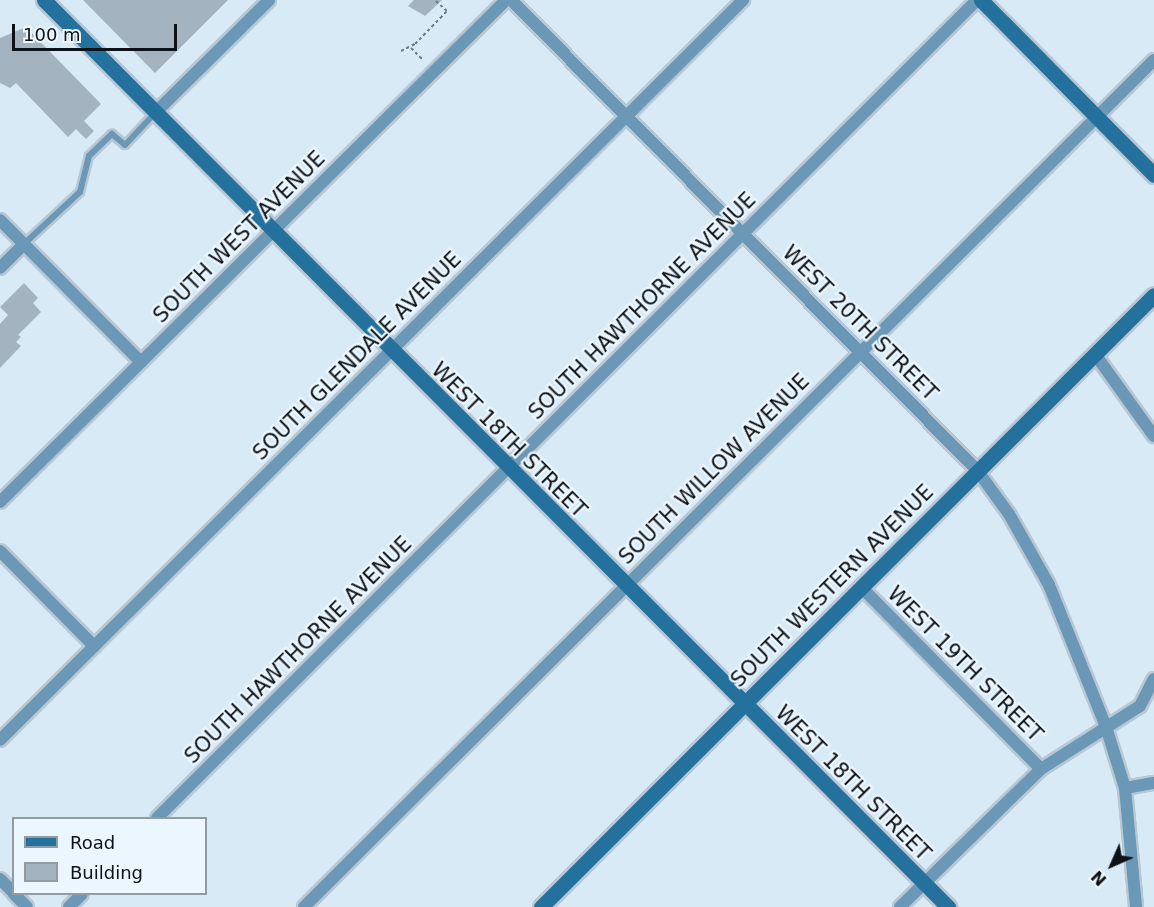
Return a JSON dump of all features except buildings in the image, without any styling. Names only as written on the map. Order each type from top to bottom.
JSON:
[{"type":"street","name":"WEST 18TH STREET","points":[[44,0],[743,705],[948,907]]},
{"type":"street","points":[[156,112],[269,0]]},
{"type":"street","name":"WEST 20TH STREET","points":[[508,0],[743,232],[977,470],[1049,585],[1106,727],[1125,788],[1136,907]]},
{"type":"street","name":"SOUTH WEST AVENUE","points":[[0,502],[508,0]]},
{"type":"street","name":"SOUTH GLENDALE AVENUE","points":[[0,740],[743,0]]},
{"type":"street","points":[[979,0],[1154,176]]},
{"type":"street","name":"SOUTH HAWTHORNE AVENUE","points":[[159,817],[743,232],[979,0]]},
{"type":"street","name":"SOUTH WILLOW AVENUE","points":[[304,907],[1154,60]]},
{"type":"street","points":[[0,220],[141,362]]},
{"type":"street","points":[[0,268],[24,244]]},
{"type":"street","name":"SOUTH WESTERN AVENUE","points":[[541,907],[1154,295]]},
{"type":"street","points":[[1095,354],[1154,436]]},
{"type":"street","points":[[0,551],[94,646]]},
{"type":"street","name":"WEST 19TH STREET","points":[[861,587],[1041,770]]},
{"type":"street","points":[[900,907],[1041,770],[1140,706],[1154,679]]},
{"type":"street","points":[[1125,788],[1154,783]]},
{"type":"street","points":[[0,879],[12,891]]},
{"type":"street","points":[[16,895],[27,907]]},
{"type":"street","points":[[69,907],[81,895]]},
{"type":"lane","points":[[24,244],[80,192],[89,156],[112,134],[125,145],[156,112]]},
{"type":"path","points":[[401,51],[411,48],[447,12],[436,1]]},
{"type":"path","points":[[411,48],[424,61]]}]
